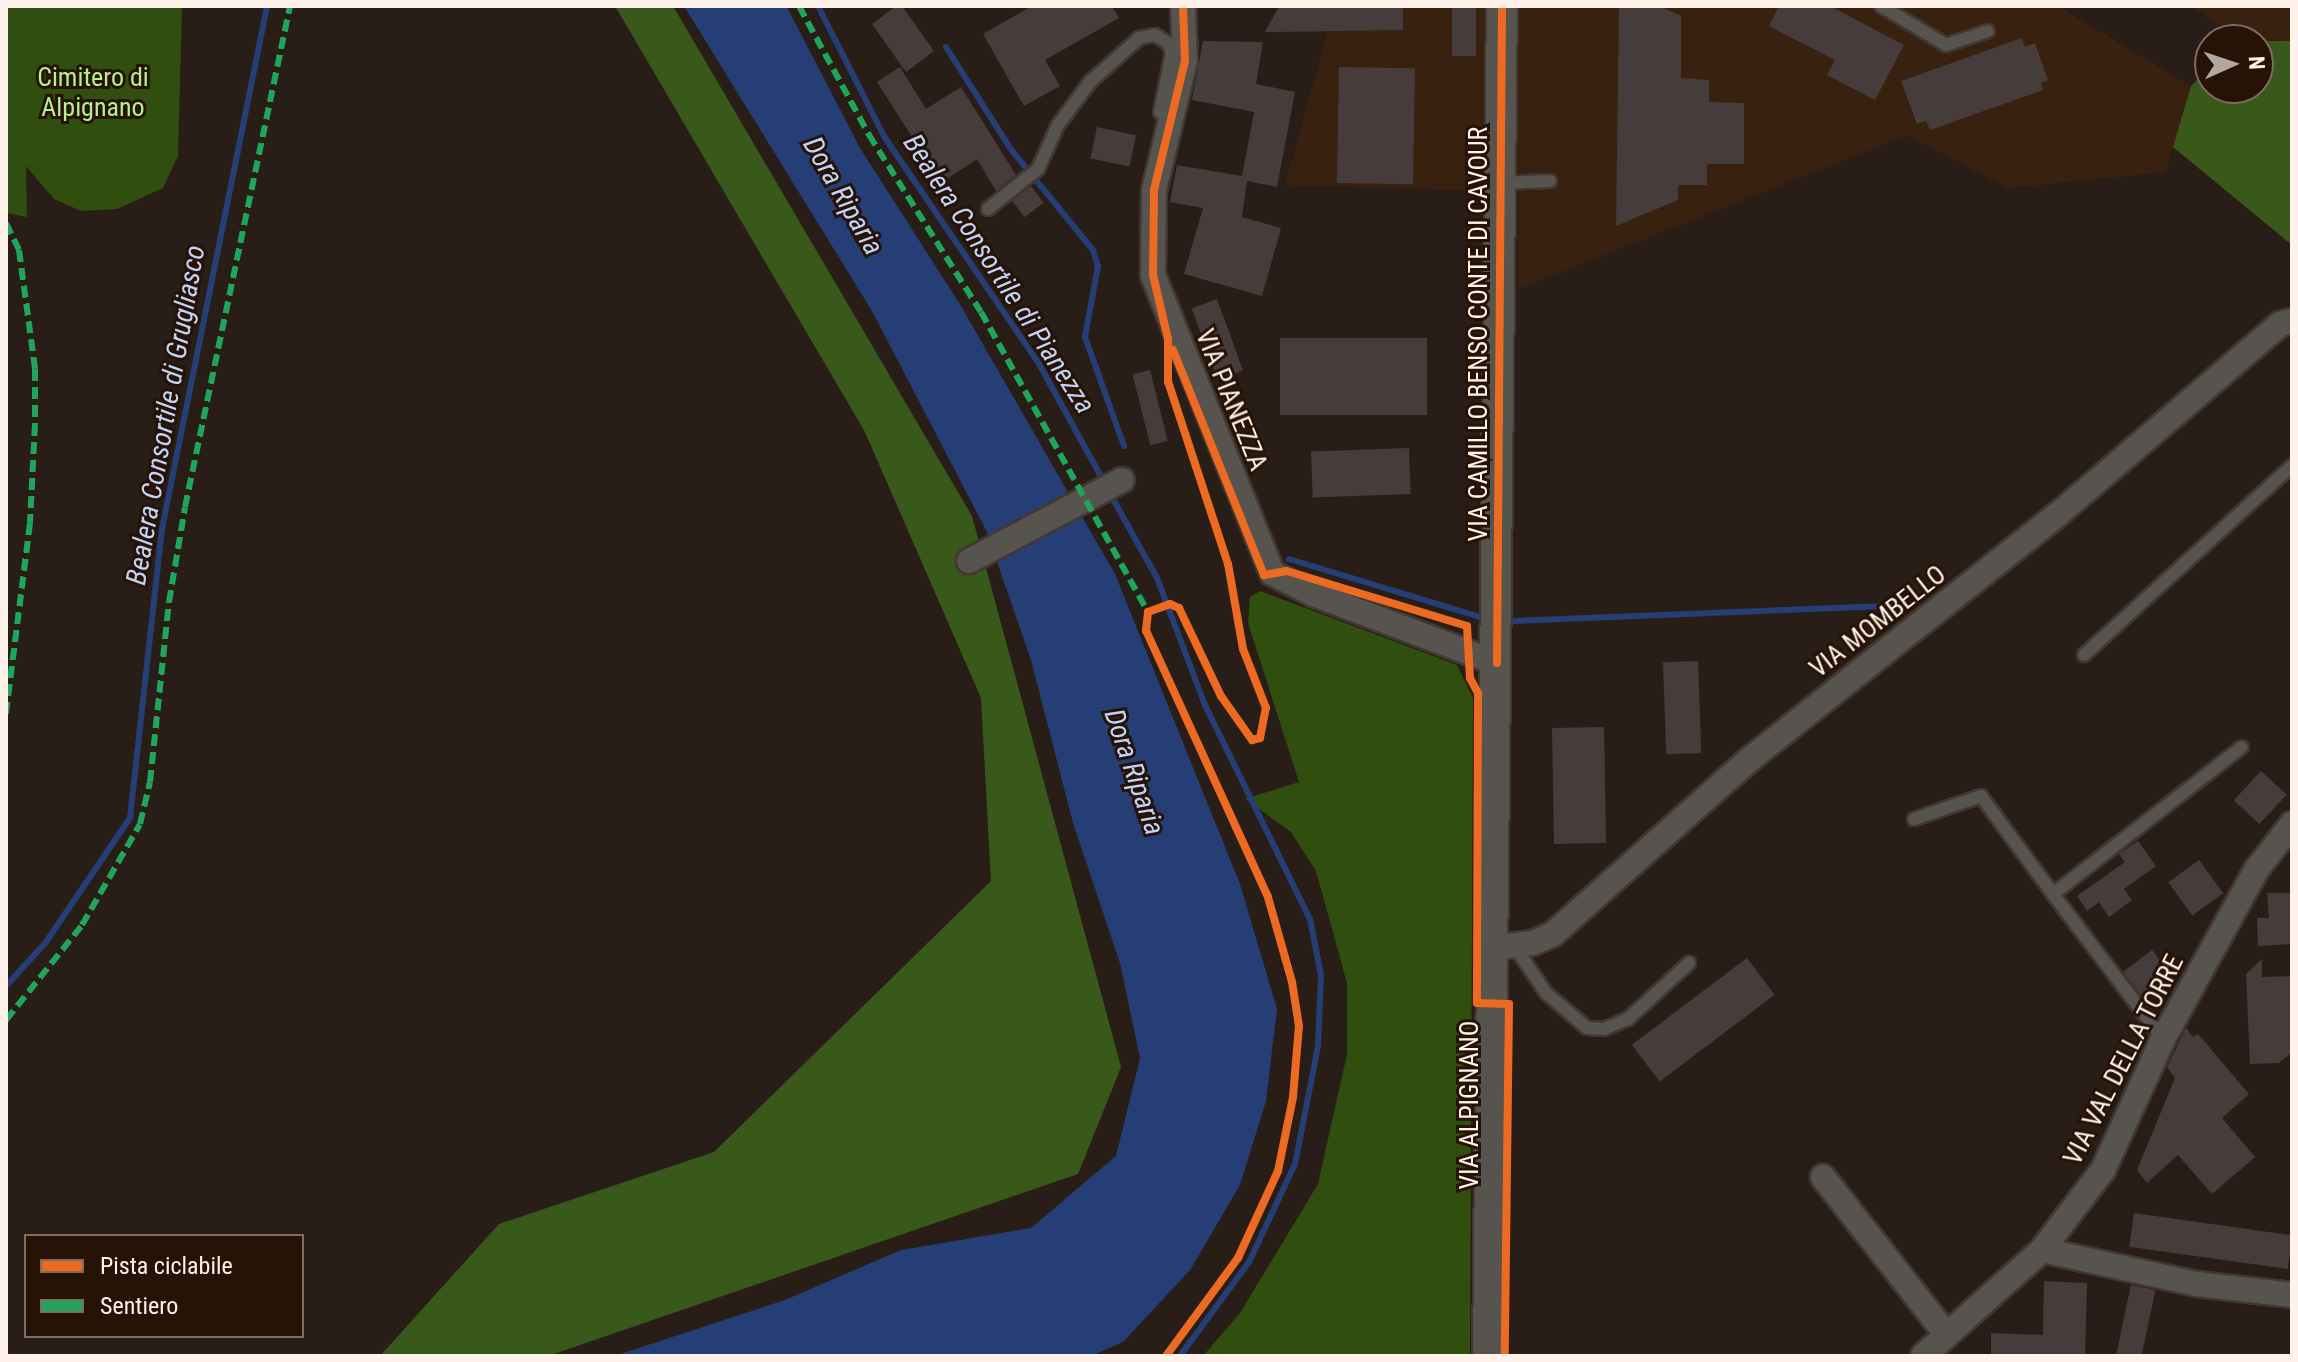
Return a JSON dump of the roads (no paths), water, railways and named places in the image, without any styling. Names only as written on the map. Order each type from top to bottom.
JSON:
[{"type":"street","name":"VIA PIANEZZA","points":[[1183,6],[1185,61],[1154,190],[1153,275],[1272,573],[1313,594],[1497,663]]},
{"type":"street","name":"VIA CAMILLO BENSO CONTE DI CAVOUR","points":[[1497,663],[1502,6]]},
{"type":"street","name":"VIA MOMBELLO","points":[[1504,947],[1553,934],[1749,760],[2056,516],[2280,324],[2292,321]]},
{"type":"street","points":[[969,561],[1122,480]]},
{"type":"street","name":"VIA ALPIGNANO","points":[[1488,1356],[1504,947],[1497,663]]},
{"type":"street","name":"VIA VAL DELLA TORRE","points":[[1923,1356],[2042,1250],[2103,1170],[2163,1039],[2257,869],[2292,824]]},
{"type":"street","points":[[1823,1177],[1947,1335]]},
{"type":"street","points":[[2042,1250],[2197,1284],[2292,1295]]},
{"type":"lane","points":[[1881,6],[1946,45],[1988,31]]},
{"type":"lane","points":[[988,209],[1038,169],[1058,125],[1090,82],[1139,38],[1155,35],[1168,43],[1172,52],[1160,112],[1172,119]]},
{"type":"lane","points":[[1499,183],[1550,181]]},
{"type":"lane","points":[[2084,655],[2292,466]]},
{"type":"lane","points":[[2053,894],[2242,747]]},
{"type":"lane","points":[[1914,819],[1981,796],[2163,1039]]},
{"type":"lane","points":[[1504,947],[1546,993],[1587,1028],[1604,1029],[1628,1019],[1689,963]]},
{"type":"water","name":"Dora Riparia","points":[[684,6],[786,6],[860,148],[961,306],[1115,574],[1240,884],[1277,1009],[1266,1101],[1240,1185],[1190,1270],[1123,1342],[1091,1356],[614,1356],[785,1300],[901,1250],[1031,1228],[1116,1156],[1140,1058],[1120,963],[1073,823],[1031,660],[986,530],[872,311]]},
{"type":"waterway","name":"Bealera Consortile di Grugliasco","points":[[6,986],[46,942],[130,818],[162,529],[267,6]]},
{"type":"waterway","name":"Bealera Consortile di Pianezza","points":[[818,6],[885,138],[1038,362],[1104,482]]},
{"type":"waterway","points":[[946,47],[1010,148],[1093,250],[1098,266],[1085,337],[1124,446]]},
{"type":"waterway","name":"Bealera Consortile di Pianezza","points":[[1109,492],[1157,578],[1205,705],[1310,919],[1321,975],[1318,1046],[1295,1164],[1249,1262],[1180,1356]]},
{"type":"waterway","points":[[1289,559],[1487,619]]},
{"type":"waterway","points":[[1513,621],[1906,605]]},
{"type":"park label","name":"Cimitero di Alpignano","points":[[93,93]]}]
